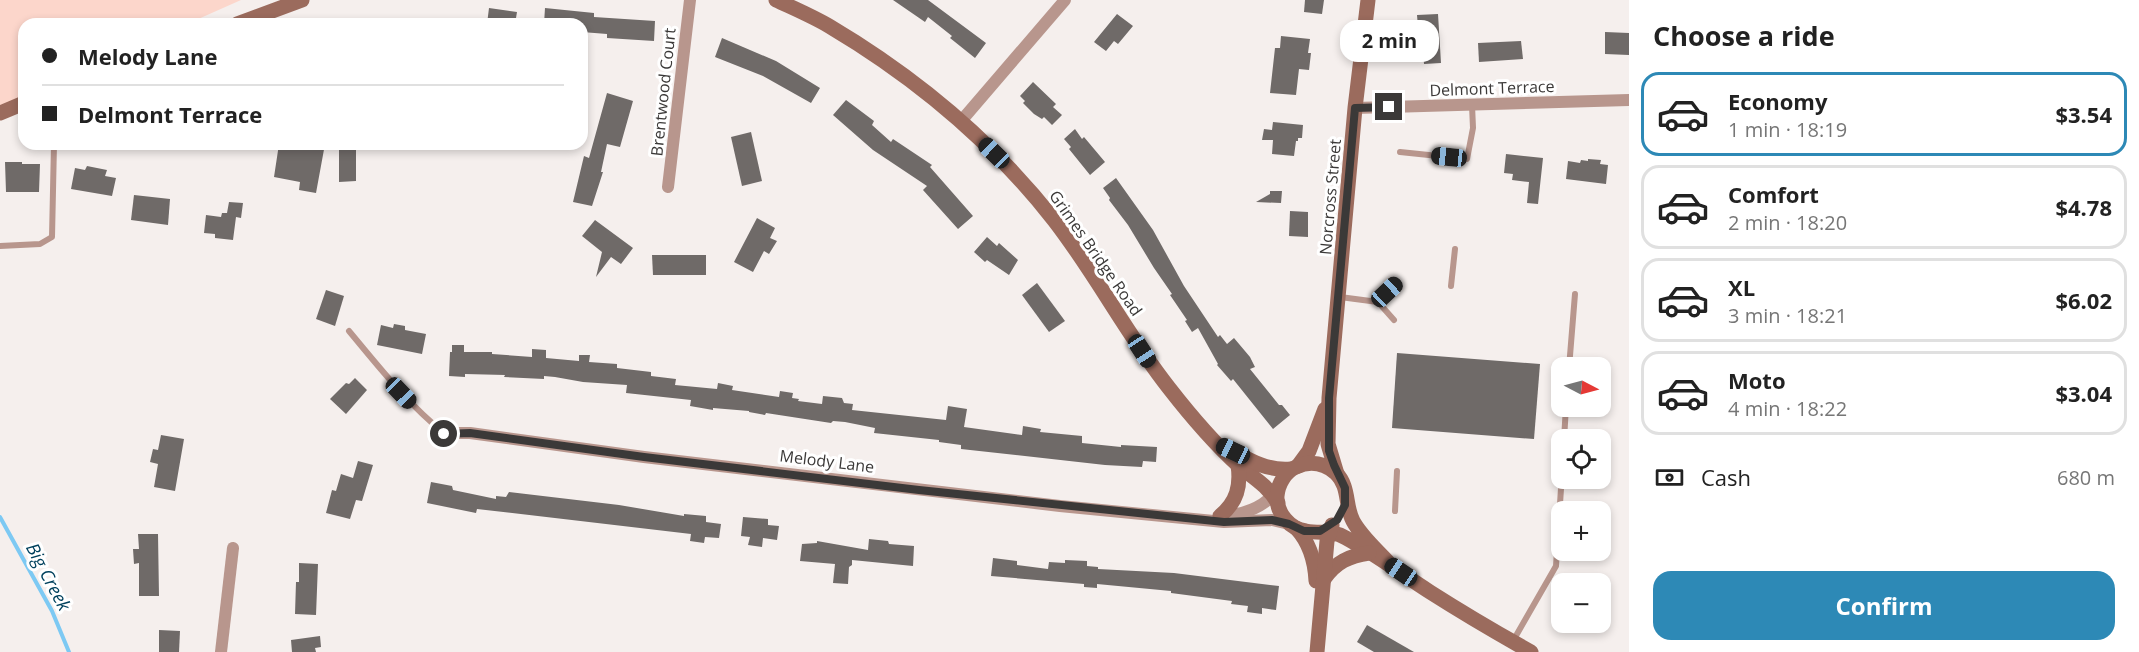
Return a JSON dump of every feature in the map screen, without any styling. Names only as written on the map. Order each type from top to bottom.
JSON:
[{"type":"street","points":[[253,18],[302,0]]},
{"type":"street","name":"Brentwood Court","points":[[668,187],[690,0]]},
{"type":"street","name":"Grimes Bridge Road","points":[[776,0],[827,24],[897,69],[962,120],[1011,169],[1054,220],[1154,369],[1187,411],[1238,465],[1276,495],[1280,511],[1306,542],[1314,562],[1320,607]]},
{"type":"street","points":[[962,120],[1065,0]]},
{"type":"street","name":"Norcross Street","points":[[1337,474],[1329,444],[1329,398],[1340,297],[1355,108],[1368,0]]},
{"type":"street","name":"Delmont Terrace","points":[[1355,108],[1629,100]]},
{"type":"street","points":[[0,113],[18,106]]},
{"type":"street","name":"Norcross Street","points":[[1294,467],[1309,451],[1329,398]]},
{"type":"street","name":"Melody Lane","points":[[444,434],[470,433],[655,459],[942,493],[1214,518],[1232,523],[1264,520],[1293,526]]},
{"type":"street","name":"Grimes Bridge Road","points":[[1220,445],[1259,465],[1275,469],[1306,463],[1323,464],[1337,474]]},
{"type":"street","points":[[1214,518],[1232,505],[1238,493],[1240,480],[1238,465]]},
{"type":"street","points":[[1276,495],[1281,481],[1294,467]]},
{"type":"street","points":[[1337,474],[1342,480],[1353,520],[1388,562]]},
{"type":"street","name":"Melody Lane","points":[[1214,518],[1250,511],[1276,495]]},
{"type":"street","points":[[1317,652],[1327,529],[1342,513],[1346,496]]},
{"type":"street","points":[[1293,526],[1304,531],[1327,529],[1346,538],[1531,652]]},
{"type":"street","points":[[221,652],[234,548]]},
{"type":"street","points":[[1324,579],[1332,568],[1343,560],[1369,553]]},
{"type":"lane","points":[[1400,152],[1467,159],[1473,128],[1472,105]]},
{"type":"lane","points":[[0,246],[40,244],[52,237],[54,150]]},
{"type":"lane","points":[[1450,286],[1455,249]]},
{"type":"lane","points":[[1378,302],[1397,284]]},
{"type":"lane","points":[[1570,357],[1575,294]]},
{"type":"lane","points":[[1340,297],[1378,302],[1394,320]]},
{"type":"lane","points":[[349,331],[389,381],[444,434]]},
{"type":"lane","points":[[1395,511],[1397,471]]},
{"type":"lane","points":[[1513,641],[1556,566],[1561,489]]},
{"type":"shaded area","points":[[0,0],[241,0],[200,18],[18,18],[18,99],[0,107]]},
{"type":"building","points":[[893,0],[928,0],[986,43],[975,58],[928,17],[925,22]]},
{"type":"building","points":[[1305,0],[1324,0],[1322,14],[1304,12]]},
{"type":"building","points":[[489,8],[517,12],[516,18],[488,18]]},
{"type":"building","points":[[545,8],[594,13],[594,17],[655,21],[654,41],[607,38],[607,34],[588,32],[588,18],[544,18]]},
{"type":"building","points":[[1117,14],[1133,26],[1118,44],[1114,41],[1106,51],[1094,42]]},
{"type":"building","points":[[1438,14],[1441,63],[1424,64],[1417,15]]},
{"type":"building","points":[[1605,32],[1629,33],[1629,55],[1605,54]]},
{"type":"building","points":[[1281,36],[1310,39],[1309,70],[1299,69],[1296,95],[1270,93],[1275,48],[1280,48]]},
{"type":"building","points":[[722,38],[776,61],[820,88],[811,103],[763,76],[715,57]]},
{"type":"building","points":[[1521,41],[1523,59],[1479,62],[1478,43]]},
{"type":"building","points":[[1033,82],[1056,104],[1053,107],[1062,115],[1052,125],[1044,117],[1042,119],[1034,114],[1023,103],[1025,101],[1020,96]]},
{"type":"building","points":[[607,93],[633,101],[620,147],[607,144],[601,172],[603,172],[592,206],[573,202],[584,156],[589,158]]},
{"type":"building","points":[[846,100],[874,121],[872,125],[891,142],[893,139],[932,165],[930,167],[973,216],[958,229],[923,190],[927,186],[873,150],[833,115]]},
{"type":"building","points":[[1273,122],[1303,125],[1302,138],[1296,141],[1294,156],[1272,154],[1273,140],[1262,140],[1264,129],[1272,130]]},
{"type":"building","points":[[1075,129],[1105,162],[1090,175],[1069,149],[1071,147],[1064,139]]},
{"type":"building","points":[[751,132],[762,181],[742,186],[731,137]]},
{"type":"building","points":[[278,150],[324,150],[316,193],[299,190],[300,182],[274,177]]},
{"type":"building","points":[[339,150],[356,150],[356,181],[339,182]]},
{"type":"building","points":[[1506,154],[1543,158],[1538,204],[1527,203],[1529,182],[1512,180],[1513,174],[1504,173]]},
{"type":"building","points":[[1588,159],[1601,160],[1600,164],[1608,165],[1606,184],[1566,179],[1568,161],[1580,163],[1581,160],[1588,161]]},
{"type":"building","points":[[5,162],[40,164],[39,192],[6,192]]},
{"type":"building","points":[[87,166],[107,170],[105,176],[116,178],[112,196],[71,189],[75,168],[85,170]]},
{"type":"building","points":[[1116,178],[1153,230],[1184,286],[1218,337],[1220,335],[1227,344],[1234,338],[1250,357],[1255,367],[1250,369],[1290,415],[1273,429],[1233,379],[1231,381],[1217,365],[1198,328],[1192,332],[1185,321],[1187,320],[1170,295],[1172,294],[1128,225],[1109,200],[1103,188]]},
{"type":"building","points":[[1270,191],[1282,191],[1281,203],[1256,202],[1270,194]]},
{"type":"building","points":[[134,195],[170,199],[168,225],[131,220]]},
{"type":"building","points":[[229,202],[243,203],[241,218],[236,217],[233,240],[215,238],[215,234],[204,233],[206,215],[221,217],[222,213],[227,213]]},
{"type":"building","points":[[1290,211],[1308,212],[1308,237],[1289,236]]},
{"type":"building","points":[[757,218],[775,228],[770,238],[777,241],[769,254],[764,251],[753,272],[734,262]]},
{"type":"building","points":[[595,220],[633,248],[621,264],[611,257],[596,277],[602,252],[582,236]]},
{"type":"building","points":[[987,237],[997,246],[999,243],[1018,260],[1009,275],[987,260],[985,262],[974,252]]},
{"type":"building","points":[[652,255],[706,255],[706,275],[653,275]]},
{"type":"building","points":[[1037,283],[1065,321],[1049,332],[1022,295]]},
{"type":"building","points":[[326,290],[344,296],[335,326],[316,319]]},
{"type":"building","points":[[394,324],[405,326],[405,330],[426,334],[422,354],[377,345],[381,325],[393,328]]},
{"type":"building","points":[[452,345],[464,345],[464,352],[492,352],[492,354],[532,357],[532,349],[546,350],[546,358],[579,361],[579,355],[590,355],[589,362],[617,364],[617,368],[651,372],[651,376],[676,379],[675,385],[717,389],[718,383],[733,386],[732,390],[779,397],[780,391],[793,393],[792,398],[799,399],[798,401],[822,404],[823,396],[842,398],[844,403],[853,404],[852,410],[946,420],[948,406],[967,409],[964,427],[1022,435],[1023,426],[1041,429],[1040,432],[1082,436],[1082,443],[1121,447],[1121,445],[1157,447],[1156,462],[1143,461],[1142,467],[1105,465],[961,449],[961,445],[939,442],[939,440],[874,433],[875,428],[845,422],[833,421],[831,423],[766,413],[765,415],[749,411],[713,408],[713,410],[690,406],[691,400],[626,393],[627,385],[544,376],[544,379],[504,377],[505,375],[449,376]]},
{"type":"building","points":[[1397,353],[1540,364],[1534,439],[1392,428]]},
{"type":"building","points":[[355,378],[367,390],[346,414],[330,399],[346,383],[349,384]]},
{"type":"building","points":[[161,435],[184,439],[175,491],[154,487],[158,464],[150,462],[153,449],[158,450]]},
{"type":"building","points":[[358,461],[373,465],[362,501],[356,500],[350,519],[326,513],[332,490],[336,491],[341,474],[353,478]]},
{"type":"building","points":[[431,482],[452,486],[453,490],[496,499],[496,496],[506,497],[509,492],[619,505],[684,516],[684,514],[706,516],[706,522],[721,524],[719,538],[705,537],[704,543],[690,541],[691,534],[477,509],[476,513],[427,503]]},
{"type":"building","points":[[743,517],[768,519],[768,525],[779,526],[777,540],[763,538],[762,547],[748,545],[750,537],[741,536]]},
{"type":"building","points":[[138,534],[158,534],[159,596],[139,596],[139,563],[134,564],[133,549],[139,549]]},
{"type":"building","points":[[869,539],[888,541],[889,544],[914,546],[913,566],[852,560],[852,565],[849,567],[848,584],[833,583],[835,564],[800,561],[802,544],[817,543],[817,541],[868,550]]},
{"type":"building","points":[[993,558],[1017,561],[1017,565],[1048,569],[1049,562],[1087,561],[1087,566],[1098,567],[1098,569],[1174,573],[1279,586],[1276,610],[1262,608],[1262,614],[1247,612],[1248,606],[1231,604],[1232,601],[1171,593],[1171,591],[1097,584],[1097,588],[1084,587],[1084,584],[991,576]]},
{"type":"building","points":[[299,563],[318,564],[316,615],[295,614]]},
{"type":"building","points":[[1367,625],[1414,652],[1374,652],[1357,642]]},
{"type":"building","points":[[159,630],[180,631],[179,652],[159,652]]},
{"type":"building","points":[[320,636],[321,647],[315,648],[316,652],[292,652],[291,640]]},
{"type":"waterway","name":"Big Creek","points":[[0,517],[52,611],[69,652]]},
{"type":"route","points":[[444,434],[470,433],[667,460],[1060,506],[1239,523],[1272,520],[1304,531],[1320,531],[1337,520],[1342,513],[1346,496],[1342,480],[1337,474],[1329,451],[1329,398],[1355,108],[1389,107]]}]
